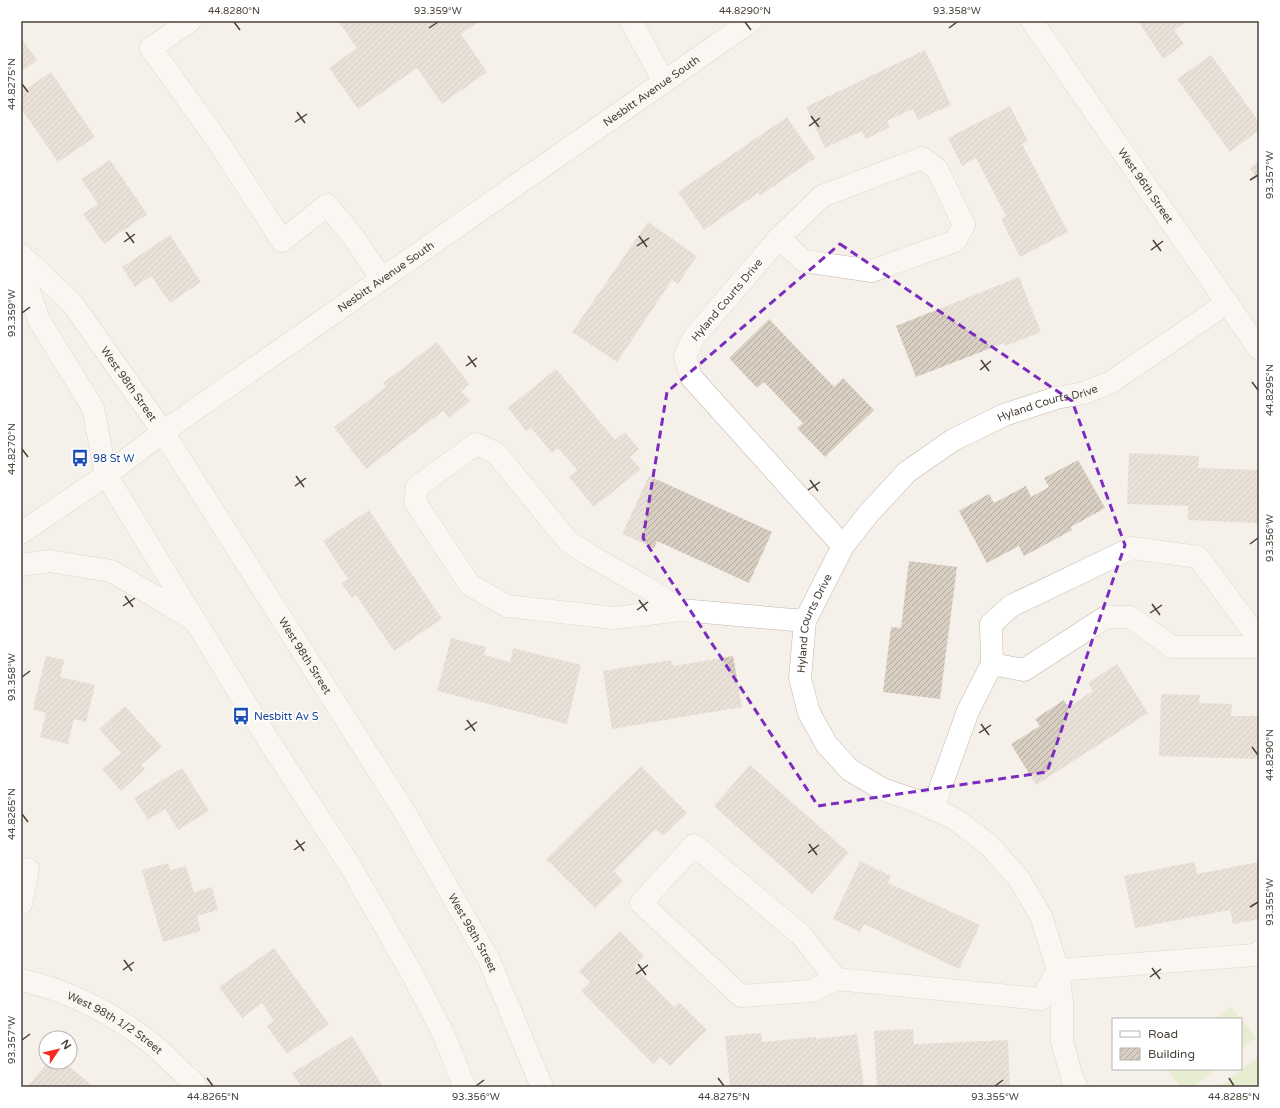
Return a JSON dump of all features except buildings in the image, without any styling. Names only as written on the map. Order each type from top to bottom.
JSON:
[{"type":"street","points":[[190,21],[151,48],[219,143],[282,241],[327,205],[352,234],[382,279]]},
{"type":"street","points":[[631,21],[664,82]]},
{"type":"street","name":"Nesbitt Avenue South","points":[[21,533],[751,21]]},
{"type":"street","name":"West 96th Street","points":[[1032,21],[1259,349]]},
{"type":"street","name":"Hyland Courts Drive","points":[[779,238],[804,260],[872,271],[955,241],[964,225],[937,169],[922,158],[822,196],[779,238],[694,337],[685,356],[691,377],[843,546]]},
{"type":"street","name":"West 98th Street","points":[[21,254],[72,303],[163,432],[404,811],[489,960],[542,1087]]},
{"type":"street","points":[[21,268],[39,320],[93,408],[106,474],[265,735],[353,870],[411,972],[443,1034],[465,1087]]},
{"type":"street","name":"Hyland Courts Drive","points":[[1077,1087],[1072,1078],[1062,1041],[1062,1002],[1058,970],[1041,916],[1019,879],[989,845],[955,818],[914,800],[882,789],[850,770],[827,744],[809,713],[800,678],[805,621],[843,546],[869,513],[907,472],[953,440],[1004,415],[1056,398],[1084,393],[1111,382],[1227,303]]},
{"type":"street","points":[[681,610],[649,589],[589,555],[568,541],[496,453],[476,444],[417,487],[415,502],[470,585],[507,606],[614,618],[681,610],[805,621]]},
{"type":"street","points":[[933,808],[968,711],[992,664],[991,624],[1011,606],[1132,548],[1198,557],[1259,639]]},
{"type":"street","points":[[21,565],[49,561],[111,571],[196,622]]},
{"type":"street","points":[[992,664],[1024,670],[1106,617],[1130,616],[1172,647],[1259,647]]},
{"type":"street","points":[[836,979],[801,935],[694,845],[640,903],[741,996],[811,991],[836,979],[1041,999],[1058,970],[1258,956]]},
{"type":"street","points":[[21,904],[28,869]]},
{"type":"street","name":"West 98th 1/2 Street","points":[[21,980],[40,985],[98,1008],[147,1040],[192,1081],[196,1087]]},
{"type":"highlighted area","points":[[840,244],[1072,401],[1125,545],[1047,772],[818,806],[643,538],[667,392]]},
{"type":"green space","points":[[1231,1007],[1240,1018],[1216,1018]]},
{"type":"green space","points":[[1242,1020],[1256,1038],[1242,1048]]},
{"type":"green space","points":[[1259,1056],[1259,1087],[1220,1087],[1242,1070]]},
{"type":"green space","points":[[1168,1070],[1215,1070],[1193,1087],[1181,1087]]},
{"type":"place","name":"98 St W","points":[[80,458]]},
{"type":"place","name":"Nesbitt Av S","points":[[241,716]]}]
